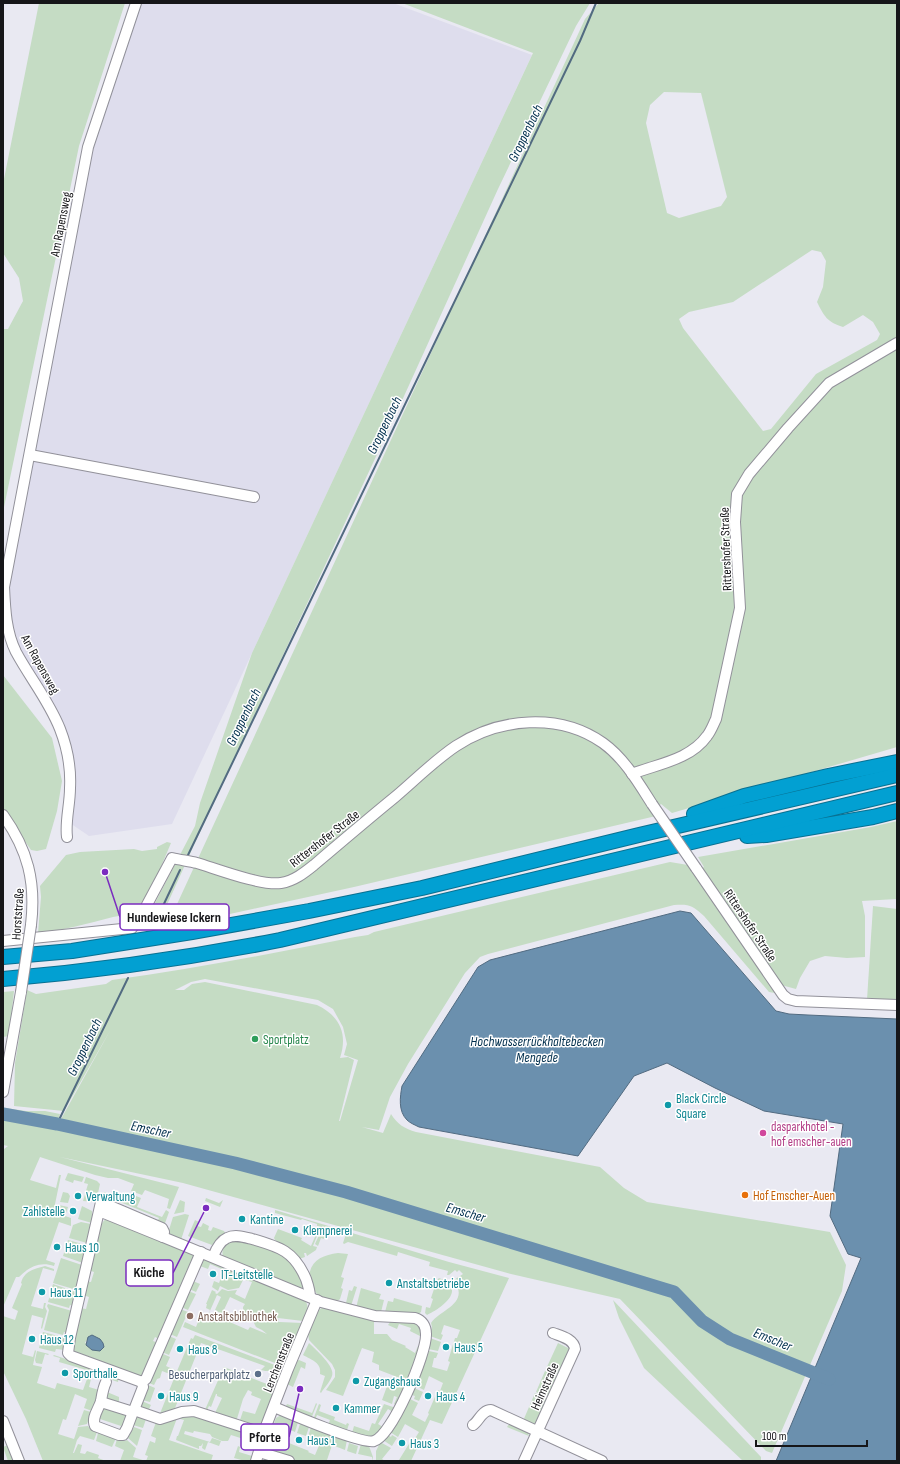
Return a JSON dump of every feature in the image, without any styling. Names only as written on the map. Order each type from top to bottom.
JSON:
[{"type":"highway","points":[[639,835],[744,796],[828,776],[897,762]]},
{"type":"highway","points":[[3,957],[79,950],[192,932],[309,911],[422,888],[639,835],[897,775]]},
{"type":"highway","points":[[3,979],[73,972],[220,952],[280,940],[897,794]]},
{"type":"highway","points":[[715,837],[766,835],[873,817],[897,811]]},
{"type":"street","name":"Am Rapensweg","points":[[67,837],[66,827],[70,788],[67,754],[60,729],[45,699],[16,651],[8,629],[4,587],[88,148],[136,3]]},
{"type":"street","name":"Rittershofer Straße","points":[[632,774],[680,758],[688,753],[707,736],[716,719],[740,608],[735,522],[737,494],[749,474],[829,383],[897,343]]},
{"type":"street","points":[[30,455],[254,497]]},
{"type":"street","name":"Rittershofer Straße","points":[[3,941],[132,928],[142,914],[172,858],[194,862],[247,878],[273,883],[281,883],[289,880],[303,874],[457,746],[490,729],[519,723],[542,722],[563,724],[586,733],[603,743],[616,755],[632,774],[783,995],[788,999],[796,1001],[897,1005]]},
{"type":"street","name":"Horststraße","points":[[3,815],[22,849],[32,879],[33,894],[31,925],[21,992],[3,1090]]},
{"type":"street","points":[[142,1382],[71,1356],[68,1351],[99,1211],[314,1299],[352,1311],[375,1316],[412,1318],[420,1320],[424,1325],[426,1336],[424,1348],[415,1376],[402,1403],[380,1438],[372,1442],[350,1436],[274,1407]]},
{"type":"street","points":[[213,1257],[220,1243],[232,1236],[242,1237],[277,1247],[287,1252],[302,1270],[314,1299]]},
{"type":"street","points":[[142,1382],[146,1379],[201,1252]]},
{"type":"street","name":"Lerchenstraße","points":[[289,1461],[258,1456],[263,1434],[314,1299]]},
{"type":"street","name":"Heimstraße","points":[[524,1461],[575,1349],[575,1345],[572,1342],[553,1333]]},
{"type":"street","points":[[106,1382],[100,1398],[101,1402],[94,1420],[94,1424],[97,1427],[119,1435],[125,1432],[143,1387],[142,1382]]},
{"type":"street","points":[[101,1402],[134,1410],[160,1419],[182,1412],[197,1412],[263,1434]]},
{"type":"street","points":[[473,1425],[478,1422],[484,1412],[491,1410],[602,1461]]},
{"type":"street","points":[[3,1421],[19,1461]]},
{"type":"shaded area","points":[[136,3],[393,3],[532,55],[172,824],[89,836],[67,821],[70,788],[60,729],[16,651],[5,604],[88,147]]},
{"type":"green space","points":[[39,3],[125,3],[79,146],[3,512],[3,329],[8,329],[23,301],[19,278],[3,253],[3,184]]},
{"type":"green space","points":[[402,3],[590,3],[576,26],[498,189],[395,416],[157,927],[142,928],[195,826],[200,803],[252,653],[533,53]]},
{"type":"green space","points":[[599,3],[897,3],[897,747],[672,813],[661,804],[653,811],[656,816],[354,887],[166,928],[585,19]],"holes":[[[664,92],[701,93],[727,197],[721,206],[679,218],[667,213],[646,123],[650,105]],[[812,250],[821,252],[826,261],[823,287],[817,302],[824,315],[833,323],[843,327],[863,315],[873,322],[880,334],[877,340],[816,374],[771,429],[763,431],[683,328],[679,319],[689,312],[733,302]]]},
{"type":"green space","points":[[3,675],[52,738],[62,781],[57,811],[46,849],[37,851],[31,850],[3,810]]},
{"type":"green space","points":[[897,821],[897,899],[862,901],[865,916],[865,957],[847,958],[825,956],[810,961],[800,978],[796,989],[781,985],[777,987],[775,993],[769,992],[704,916],[693,907],[683,905],[674,905],[488,954],[480,957],[465,973],[408,1064],[390,1097],[379,1130],[362,1127],[383,1133],[391,1114],[402,1126],[416,1132],[600,1167],[624,1188],[647,1202],[830,1232],[846,1265],[842,1291],[772,1453],[766,1451],[620,1299],[511,1274],[183,1183],[60,1157],[179,1187],[170,1209],[167,1208],[169,1199],[145,1190],[142,1195],[131,1191],[134,1184],[118,1178],[108,1178],[95,1175],[40,1157],[30,1180],[56,1188],[59,1175],[61,1175],[54,1209],[57,1211],[59,1205],[68,1207],[65,1216],[71,1218],[71,1226],[59,1222],[46,1260],[55,1263],[54,1266],[44,1264],[35,1266],[27,1270],[19,1277],[16,1277],[3,1307],[3,1153],[4,1149],[8,1146],[3,1145],[3,1119],[56,1128],[111,1029],[64,1111],[14,1106],[15,1063],[27,990],[36,994],[106,984],[112,980],[204,966],[368,935],[374,932],[670,862],[688,865],[693,873],[704,867],[698,857],[871,827]],"holes":[[[205,979],[318,1000],[333,1009],[343,1027],[347,1044],[344,1055],[358,1060],[340,1121],[354,1060],[348,1057],[340,1058],[343,1041],[340,1027],[336,1020],[325,1009],[317,1005],[205,982],[192,984],[184,990],[175,990],[191,982]]]},
{"type":"green space","points":[[167,842],[171,843],[156,878],[146,896],[133,912],[128,915],[38,933],[41,897],[40,886],[66,855],[80,852],[134,849],[142,851],[157,849],[157,847]]},
{"type":"green space","points":[[873,906],[897,909],[897,1001],[867,1000]]},
{"type":"green space","points":[[14,991],[9,1036],[3,1037],[3,992]]},
{"type":"green space","points":[[6,1108],[26,1111],[45,1111],[60,1114],[59,1118],[56,1119],[5,1110]]},
{"type":"green space","points":[[68,1173],[84,1177],[82,1182],[74,1180],[73,1183],[65,1180]]},
{"type":"green space","points":[[86,1177],[97,1181],[100,1184],[96,1202],[83,1201],[88,1184],[84,1183]]},
{"type":"green space","points":[[63,1192],[68,1193],[70,1196],[68,1203],[60,1202]]},
{"type":"green space","points":[[104,1192],[127,1201],[131,1194],[141,1198],[137,1207],[162,1217],[166,1210],[169,1212],[164,1226],[157,1222],[159,1218],[103,1195]]},
{"type":"green space","points":[[206,1198],[219,1203],[223,1200],[220,1207],[205,1201]]},
{"type":"green space","points":[[180,1200],[185,1202],[184,1212],[174,1214]]},
{"type":"green space","points":[[82,1206],[92,1211],[92,1223],[78,1219]]},
{"type":"green space","points":[[275,1210],[449,1262],[509,1278],[442,1424],[430,1420],[411,1461],[399,1460],[412,1439],[414,1440],[419,1432],[405,1424],[398,1437],[390,1432],[410,1399],[418,1403],[412,1415],[425,1422],[438,1390],[440,1391],[443,1383],[429,1376],[424,1390],[416,1386],[429,1351],[438,1353],[436,1358],[434,1358],[432,1367],[447,1371],[450,1362],[448,1361],[455,1338],[457,1338],[460,1330],[444,1325],[441,1340],[430,1336],[432,1327],[431,1323],[456,1300],[459,1295],[458,1288],[454,1280],[463,1274],[459,1270],[457,1272],[455,1270],[447,1275],[448,1271],[429,1266],[430,1262],[398,1252],[397,1256],[348,1242],[344,1244],[346,1234],[328,1228],[324,1239],[321,1238],[318,1246],[315,1244],[320,1233],[324,1235],[326,1229],[302,1219],[275,1213]]},
{"type":"green space","points":[[185,1214],[189,1215],[181,1240],[169,1236],[168,1233],[173,1217]]},
{"type":"green space","points":[[106,1219],[196,1255],[159,1339],[155,1337],[153,1341],[158,1343],[142,1377],[76,1355],[71,1348],[80,1308],[86,1309],[89,1297],[83,1295],[86,1281],[91,1282],[94,1272],[88,1270],[94,1242],[102,1222]],"holes":[[[96,1337],[104,1344],[85,1343],[86,1341]]]},
{"type":"green space","points":[[195,1220],[199,1222],[197,1226],[201,1227],[203,1223],[209,1226],[208,1230],[211,1231],[213,1227],[224,1231],[225,1233],[212,1245],[188,1236]]},
{"type":"green space","points":[[81,1222],[91,1224],[87,1243],[69,1238],[73,1225]]},
{"type":"green space","points":[[278,1229],[302,1238],[301,1240],[311,1246],[318,1230],[319,1231],[313,1246],[317,1247],[316,1250],[307,1256],[306,1253],[304,1253],[305,1257],[299,1259],[275,1240],[274,1238]]},
{"type":"green space","points":[[233,1239],[277,1250],[292,1263],[305,1288],[302,1290],[223,1257],[224,1246]]},
{"type":"green space","points":[[68,1240],[86,1245],[83,1263],[63,1256]]},
{"type":"green space","points":[[338,1253],[348,1254],[341,1277],[344,1278],[341,1288],[343,1289],[340,1299],[336,1302],[317,1294],[309,1276],[310,1270],[315,1262],[327,1255]]},
{"type":"green space","points":[[61,1258],[82,1265],[77,1290],[53,1283]]},
{"type":"green space","points":[[203,1259],[242,1274],[244,1278],[239,1288],[228,1290],[220,1286],[218,1291],[212,1287],[214,1281],[219,1283],[224,1270],[210,1264],[208,1269],[200,1266]]},
{"type":"green space","points":[[45,1266],[54,1269],[54,1271],[43,1268],[31,1306],[43,1309],[44,1303],[46,1303],[45,1307],[47,1311],[42,1329],[43,1318],[32,1315],[22,1354],[33,1357],[35,1350],[36,1351],[33,1365],[42,1367],[37,1383],[55,1389],[57,1383],[83,1390],[90,1371],[59,1362],[60,1358],[53,1356],[54,1355],[119,1377],[118,1382],[103,1377],[102,1379],[92,1375],[89,1387],[99,1390],[92,1411],[84,1408],[87,1399],[75,1394],[66,1420],[63,1419],[58,1434],[74,1439],[78,1427],[88,1426],[90,1429],[97,1432],[94,1440],[80,1436],[77,1440],[73,1453],[78,1444],[82,1445],[80,1453],[85,1454],[87,1451],[99,1455],[98,1458],[106,1461],[43,1461],[26,1419],[3,1371],[3,1316],[15,1320],[18,1311],[12,1308],[22,1284],[22,1279],[30,1271]]},
{"type":"green space","points":[[247,1275],[305,1300],[307,1303],[306,1315],[303,1321],[278,1318],[279,1322],[303,1323],[289,1355],[287,1355],[286,1358],[288,1359],[285,1367],[183,1327],[185,1322],[196,1327],[200,1317],[206,1320],[210,1310],[206,1308],[206,1304],[212,1290],[217,1294],[222,1289],[228,1291],[237,1290],[235,1294],[245,1299],[252,1282],[245,1280]],"holes":[[[217,1295],[221,1297],[215,1310],[222,1314],[230,1297],[245,1304],[243,1307],[244,1315],[251,1315],[252,1317],[255,1317],[254,1323],[256,1327],[267,1334],[250,1327],[248,1330],[209,1313]]]},
{"type":"green space","points":[[439,1278],[447,1282],[451,1287],[452,1293],[450,1298],[445,1303],[427,1315],[425,1313],[426,1307],[430,1308],[433,1299],[431,1298]]},
{"type":"green space","points":[[193,1281],[200,1284],[196,1292],[189,1289]]},
{"type":"green space","points":[[53,1284],[76,1292],[73,1306],[70,1305],[69,1308],[48,1302]]},
{"type":"green space","points":[[354,1286],[357,1287],[351,1306],[346,1303],[349,1290],[352,1291]]},
{"type":"green space","points":[[361,1288],[381,1294],[379,1299],[384,1300],[381,1312],[356,1308]]},
{"type":"green space","points":[[188,1291],[196,1294],[188,1310],[181,1307]]},
{"type":"green space","points":[[394,1298],[422,1306],[421,1312],[418,1314],[385,1312],[388,1301],[393,1302]]},
{"type":"green space","points":[[613,1300],[761,1457],[761,1461],[743,1461],[644,1368],[619,1318]]},
{"type":"green space","points":[[48,1304],[72,1311],[67,1333],[64,1332],[63,1335],[44,1330],[49,1310],[47,1306]]},
{"type":"green space","points":[[324,1307],[374,1318],[374,1334],[387,1334],[392,1340],[406,1346],[405,1347],[415,1353],[418,1346],[421,1347],[411,1377],[405,1380],[379,1370],[379,1365],[372,1362],[374,1352],[362,1348],[343,1396],[326,1390],[335,1377],[335,1370],[332,1364],[309,1340],[308,1334],[318,1310]]},
{"type":"green space","points":[[180,1309],[188,1312],[177,1337],[170,1334]]},
{"type":"green space","points":[[391,1321],[413,1322],[417,1324],[420,1327],[422,1339],[420,1336],[410,1331],[411,1328],[399,1324],[397,1329],[388,1325]]},
{"type":"green space","points":[[43,1332],[66,1338],[64,1350],[56,1349],[55,1352],[39,1348]]},
{"type":"green space","points":[[195,1335],[283,1368],[278,1384],[275,1383],[277,1375],[275,1372],[261,1370],[265,1366],[201,1343],[175,1408],[180,1409],[179,1411],[160,1417],[139,1409],[142,1401],[151,1405],[148,1411],[159,1416],[175,1376],[162,1371],[160,1378],[157,1379],[154,1385],[149,1383],[161,1353],[170,1357],[166,1366],[177,1371],[191,1338],[193,1339]]},
{"type":"green space","points":[[169,1336],[176,1339],[169,1355],[162,1352],[164,1346],[166,1346]]},
{"type":"green space","points":[[430,1338],[441,1342],[438,1351],[428,1349]]},
{"type":"green space","points":[[309,1343],[328,1363],[332,1372],[330,1380],[321,1393],[320,1392],[325,1376],[320,1374],[318,1364],[316,1362],[303,1355]]},
{"type":"green space","points":[[558,1343],[570,1349],[558,1375],[546,1369]]},
{"type":"green space","points":[[37,1351],[49,1354],[45,1354],[42,1364],[36,1363],[35,1360]]},
{"type":"green space","points":[[299,1360],[306,1363],[305,1369],[301,1367],[293,1387],[287,1384],[296,1361]]},
{"type":"green space","points":[[224,1367],[277,1388],[261,1428],[239,1423],[243,1411],[255,1414],[261,1399],[251,1395],[252,1392],[248,1390],[243,1399],[236,1422],[215,1413],[222,1398],[217,1396],[217,1394],[211,1407],[209,1406],[206,1412],[204,1412]]},
{"type":"green space","points":[[545,1371],[557,1376],[549,1396],[544,1396],[536,1392]]},
{"type":"green space","points":[[390,1378],[402,1383],[405,1391],[397,1405],[394,1404],[397,1397],[394,1396],[392,1404],[382,1400]]},
{"type":"green space","points":[[148,1385],[155,1388],[150,1402],[142,1400]]},
{"type":"green space","points":[[414,1388],[423,1392],[419,1401],[414,1399],[415,1396],[412,1395]]},
{"type":"green space","points":[[107,1392],[119,1397],[118,1403],[104,1400]]},
{"type":"green space","points":[[535,1393],[547,1399],[534,1426],[523,1421]]},
{"type":"green space","points":[[316,1403],[317,1404],[311,1419],[285,1408],[287,1404],[312,1413]]},
{"type":"green space","points":[[319,1404],[321,1405],[319,1411],[335,1417],[334,1420],[346,1425],[347,1423],[349,1424],[347,1430],[343,1428],[342,1430],[328,1425],[330,1420],[317,1415],[315,1420],[313,1420]]},
{"type":"green space","points":[[384,1404],[396,1408],[393,1412],[388,1409],[378,1424],[383,1427],[381,1431],[371,1438],[352,1433],[354,1426],[369,1431],[372,1423],[375,1424]]},
{"type":"green space","points":[[101,1406],[127,1414],[128,1417],[119,1432],[121,1426],[100,1419],[98,1425]]},
{"type":"green space","points":[[84,1410],[91,1412],[87,1424],[78,1426]]},
{"type":"green space","points":[[136,1415],[146,1419],[143,1428],[133,1425]]},
{"type":"green space","points":[[190,1415],[253,1435],[257,1438],[256,1443],[231,1435],[228,1441],[222,1441],[212,1437],[210,1434],[185,1431],[184,1434],[210,1442],[212,1438],[221,1441],[219,1446],[208,1442],[205,1450],[202,1448],[203,1443],[199,1446],[199,1449],[176,1440],[184,1420],[177,1418],[169,1440],[213,1455],[211,1461],[146,1461],[148,1456],[145,1455],[150,1441],[155,1443],[156,1438],[151,1436],[156,1422]]},
{"type":"green space","points":[[281,1415],[298,1422],[295,1432],[282,1426],[277,1440],[284,1441],[315,1455],[321,1441],[308,1437],[311,1427],[347,1440],[345,1450],[332,1445],[327,1460],[331,1461],[298,1461],[266,1452],[265,1447],[273,1449],[277,1436],[271,1432],[276,1418]]},
{"type":"green space","points":[[300,1424],[309,1427],[306,1436],[297,1433]]},
{"type":"green space","points":[[509,1424],[528,1433],[529,1436],[507,1427]]},
{"type":"green space","points":[[134,1427],[142,1430],[137,1446],[128,1438]]},
{"type":"green space","points":[[98,1433],[116,1438],[112,1447],[96,1441]]},
{"type":"green space","points":[[388,1435],[391,1437],[392,1435],[397,1438],[392,1446],[383,1440]]},
{"type":"green space","points":[[117,1439],[127,1440],[136,1448],[133,1457],[146,1461],[120,1461],[124,1450],[115,1446]]},
{"type":"green space","points":[[349,1443],[358,1446],[356,1454],[347,1451]]},
{"type":"green space","points":[[380,1443],[391,1448],[382,1459],[385,1461],[376,1461],[376,1451]]},
{"type":"green space","points":[[361,1444],[369,1446],[373,1457],[372,1461],[372,1457],[358,1454]]},
{"type":"green space","points":[[8,1445],[14,1461],[8,1461],[3,1447]]},
{"type":"green space","points":[[238,1446],[240,1447],[239,1452],[252,1456],[251,1461],[234,1458]]},
{"type":"water","name":"Hochwasserrückhaltebecken Mengede","points":[[680,911],[691,913],[776,1011],[789,1014],[897,1019],[897,1461],[776,1461],[861,1258],[848,1254],[830,1216],[843,1124],[764,1111],[667,1063],[634,1076],[578,1156],[419,1127],[408,1121],[402,1112],[400,1099],[402,1086],[478,967],[490,960]]},
{"type":"water","points":[[92,1335],[100,1339],[103,1343],[104,1347],[100,1351],[92,1350],[86,1345],[88,1337]]},
{"type":"waterway","name":"Groppenbach","points":[[188,855],[580,41],[596,3]]},
{"type":"waterway","name":"Groppenbach","points":[[152,929],[180,870]]},
{"type":"waterway","name":"Groppenbach","points":[[57,1124],[128,978]]},
{"type":"waterway","name":"Emscher","points":[[3,1114],[57,1124],[235,1163],[346,1192],[674,1292],[702,1321],[730,1339],[829,1379]]},
{"type":"place","name":"Hundewiese Ickern","points":[[105,872]]},
{"type":"place","name":"Sportplatz","points":[[255,1039]]},
{"type":"place","name":"Black Circle Square","points":[[668,1105]]},
{"type":"place","name":"dasparkhotel - hof emscher-auen","points":[[763,1133]]},
{"type":"place","name":"Hof Emscher-Auen","points":[[745,1195]]},
{"type":"place","name":"Verwaltung","points":[[78,1196]]},
{"type":"place","name":"Küche","points":[[206,1208]]},
{"type":"place","name":"Zahlstelle","points":[[73,1211]]},
{"type":"place","name":"Kantine","points":[[242,1219]]},
{"type":"place","name":"Klempnerei","points":[[295,1230]]},
{"type":"place","name":"Haus 10","points":[[57,1247]]},
{"type":"place","name":"IT-Leitstelle","points":[[213,1274]]},
{"type":"place","name":"Anstaltsbetriebe","points":[[389,1283]]},
{"type":"place","name":"Haus 11","points":[[42,1292]]},
{"type":"place","name":"Anstaltsbibliothek","points":[[190,1316]]},
{"type":"place","name":"Haus 12","points":[[32,1339]]},
{"type":"place","name":"Haus 5","points":[[446,1347]]},
{"type":"place","name":"Haus 8","points":[[180,1349]]},
{"type":"place","name":"Sporthalle","points":[[65,1373]]},
{"type":"place","name":"Besucherparkplatz","points":[[258,1374]]},
{"type":"place","name":"Zugangshaus","points":[[356,1381]]},
{"type":"place","name":"Pforte","points":[[300,1389]]},
{"type":"place","name":"Haus 9","points":[[161,1396]]},
{"type":"place","name":"Haus 4","points":[[428,1396]]},
{"type":"place","name":"Kammer","points":[[336,1408]]},
{"type":"place","name":"Haus 1","points":[[299,1440]]},
{"type":"place","name":"Haus 3","points":[[402,1443]]}]
